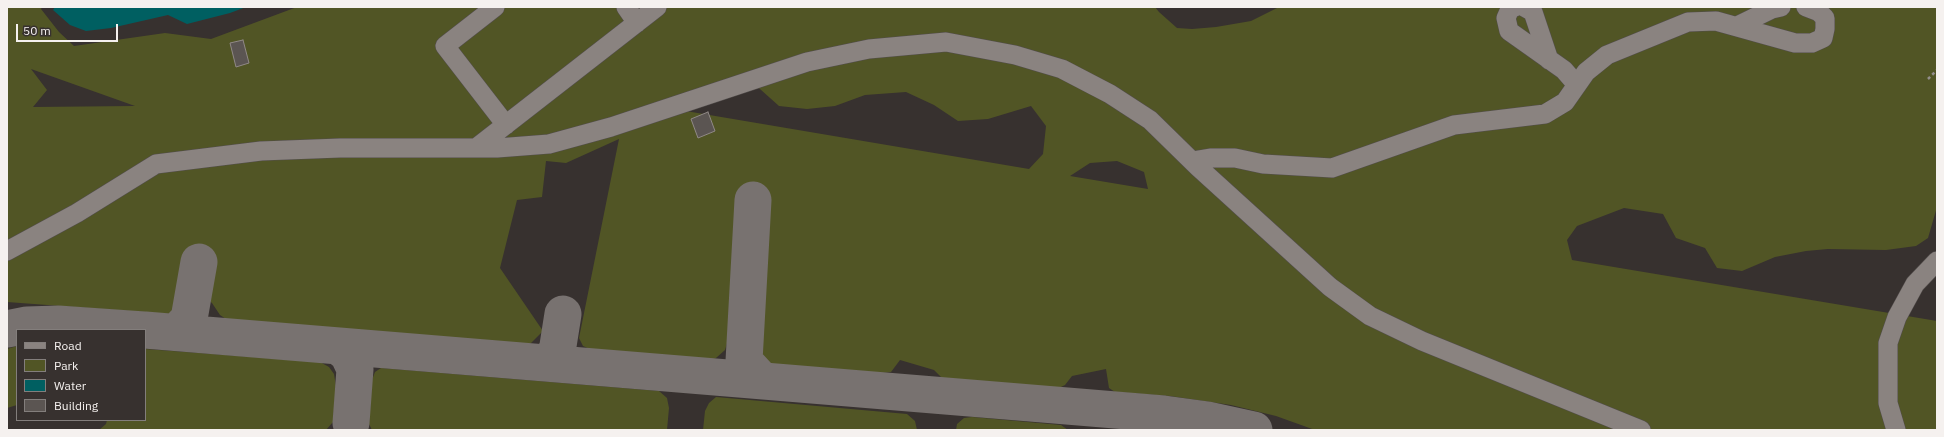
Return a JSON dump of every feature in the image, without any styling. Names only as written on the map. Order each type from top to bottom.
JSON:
[{"type":"lane","points":[[495,7],[445,46],[506,125]]},
{"type":"lane","points":[[626,7],[637,23]]},
{"type":"lane","points":[[476,148],[657,7]]},
{"type":"lane","points":[[1515,7],[1510,10],[1506,18],[1509,31],[1564,70],[1577,86]]},
{"type":"lane","points":[[1524,7],[1533,12],[1549,60]]},
{"type":"lane","points":[[1738,26],[1772,8],[1781,7]]},
{"type":"lane","points":[[1192,161],[1210,158],[1235,158],[1263,164],[1332,168],[1454,125],[1545,114],[1564,102],[1586,72],[1607,55],[1688,22],[1716,20],[1795,43],[1812,43],[1823,38],[1825,18],[1819,12],[1806,7]]},
{"type":"lane","points":[[7,251],[77,213],[156,164],[261,151],[340,148],[476,148],[549,144],[611,127],[807,62],[869,49],[946,42],[1015,55],[1062,69],[1110,94],[1150,120],[1192,161],[1330,287],[1370,316],[1422,341],[1641,430]]},
{"type":"lane","points":[[1896,430],[1888,403],[1888,343],[1897,317],[1915,284],[1937,261]]},
{"type":"path","points":[[1928,79],[1937,70]]},
{"type":"green space","points":[[7,7],[42,7],[41,9],[59,32],[74,46],[165,33],[211,39],[297,7],[1155,7],[1177,28],[1192,29],[1216,27],[1251,21],[1279,7],[1937,7],[1937,207],[1928,238],[1916,246],[1886,250],[1828,249],[1806,251],[1775,257],[1742,271],[1717,268],[1705,248],[1676,238],[1663,214],[1624,208],[1577,226],[1567,240],[1572,260],[1937,321],[1937,430],[1315,430],[1276,416],[1231,405],[1170,396],[1115,392],[1109,388],[1106,369],[1072,376],[1065,385],[1057,389],[947,380],[942,378],[934,370],[900,360],[891,372],[881,373],[772,364],[764,361],[758,354],[757,347],[766,213],[725,350],[716,358],[708,361],[592,350],[583,346],[579,338],[619,139],[566,163],[546,161],[542,197],[517,200],[500,268],[543,331],[531,343],[523,345],[226,319],[220,315],[212,303],[182,278],[177,309],[169,314],[7,302]],"holes":[[[31,69],[135,106],[33,107],[47,90]],[[751,81],[779,106],[807,109],[835,106],[865,95],[906,92],[934,105],[958,121],[988,119],[1031,106],[1046,126],[1043,154],[1029,169],[668,108]],[[1117,161],[1144,172],[1148,189],[1070,176],[1090,163]]]},
{"type":"green space","points":[[16,346],[16,405],[7,408],[7,349]]},
{"type":"green space","points":[[146,349],[320,362],[329,367],[334,374],[336,386],[333,422],[326,430],[99,430],[106,424],[107,421],[146,421]]},
{"type":"green space","points":[[381,368],[659,391],[667,398],[669,408],[667,430],[372,430],[369,424],[372,380],[375,372]]},
{"type":"green space","points":[[716,397],[907,414],[915,421],[917,430],[703,430],[705,411],[709,403]]},
{"type":"green space","points":[[972,417],[1061,425],[1068,430],[956,430],[957,424],[964,418]]},
{"type":"water","points":[[55,7],[246,7],[230,13],[187,24],[168,15],[111,28],[86,31],[70,25],[53,10]]},
{"type":"building","points":[[243,40],[249,63],[236,67],[230,43]]},
{"type":"building","points":[[708,112],[715,131],[698,138],[691,119]]},
{"type":"taxiway","points":[[753,200],[744,361],[757,375]]},
{"type":"taxiway","points":[[183,325],[189,319],[199,262]]},
{"type":"taxiway","points":[[552,357],[557,352],[563,314]]},
{"type":"taxiway","points":[[7,329],[27,325],[58,324],[130,329]]},
{"type":"taxiway","points":[[146,330],[1164,414],[1208,420],[1254,430]]},
{"type":"taxiway","points":[[338,346],[348,354],[355,369],[351,423]]}]
